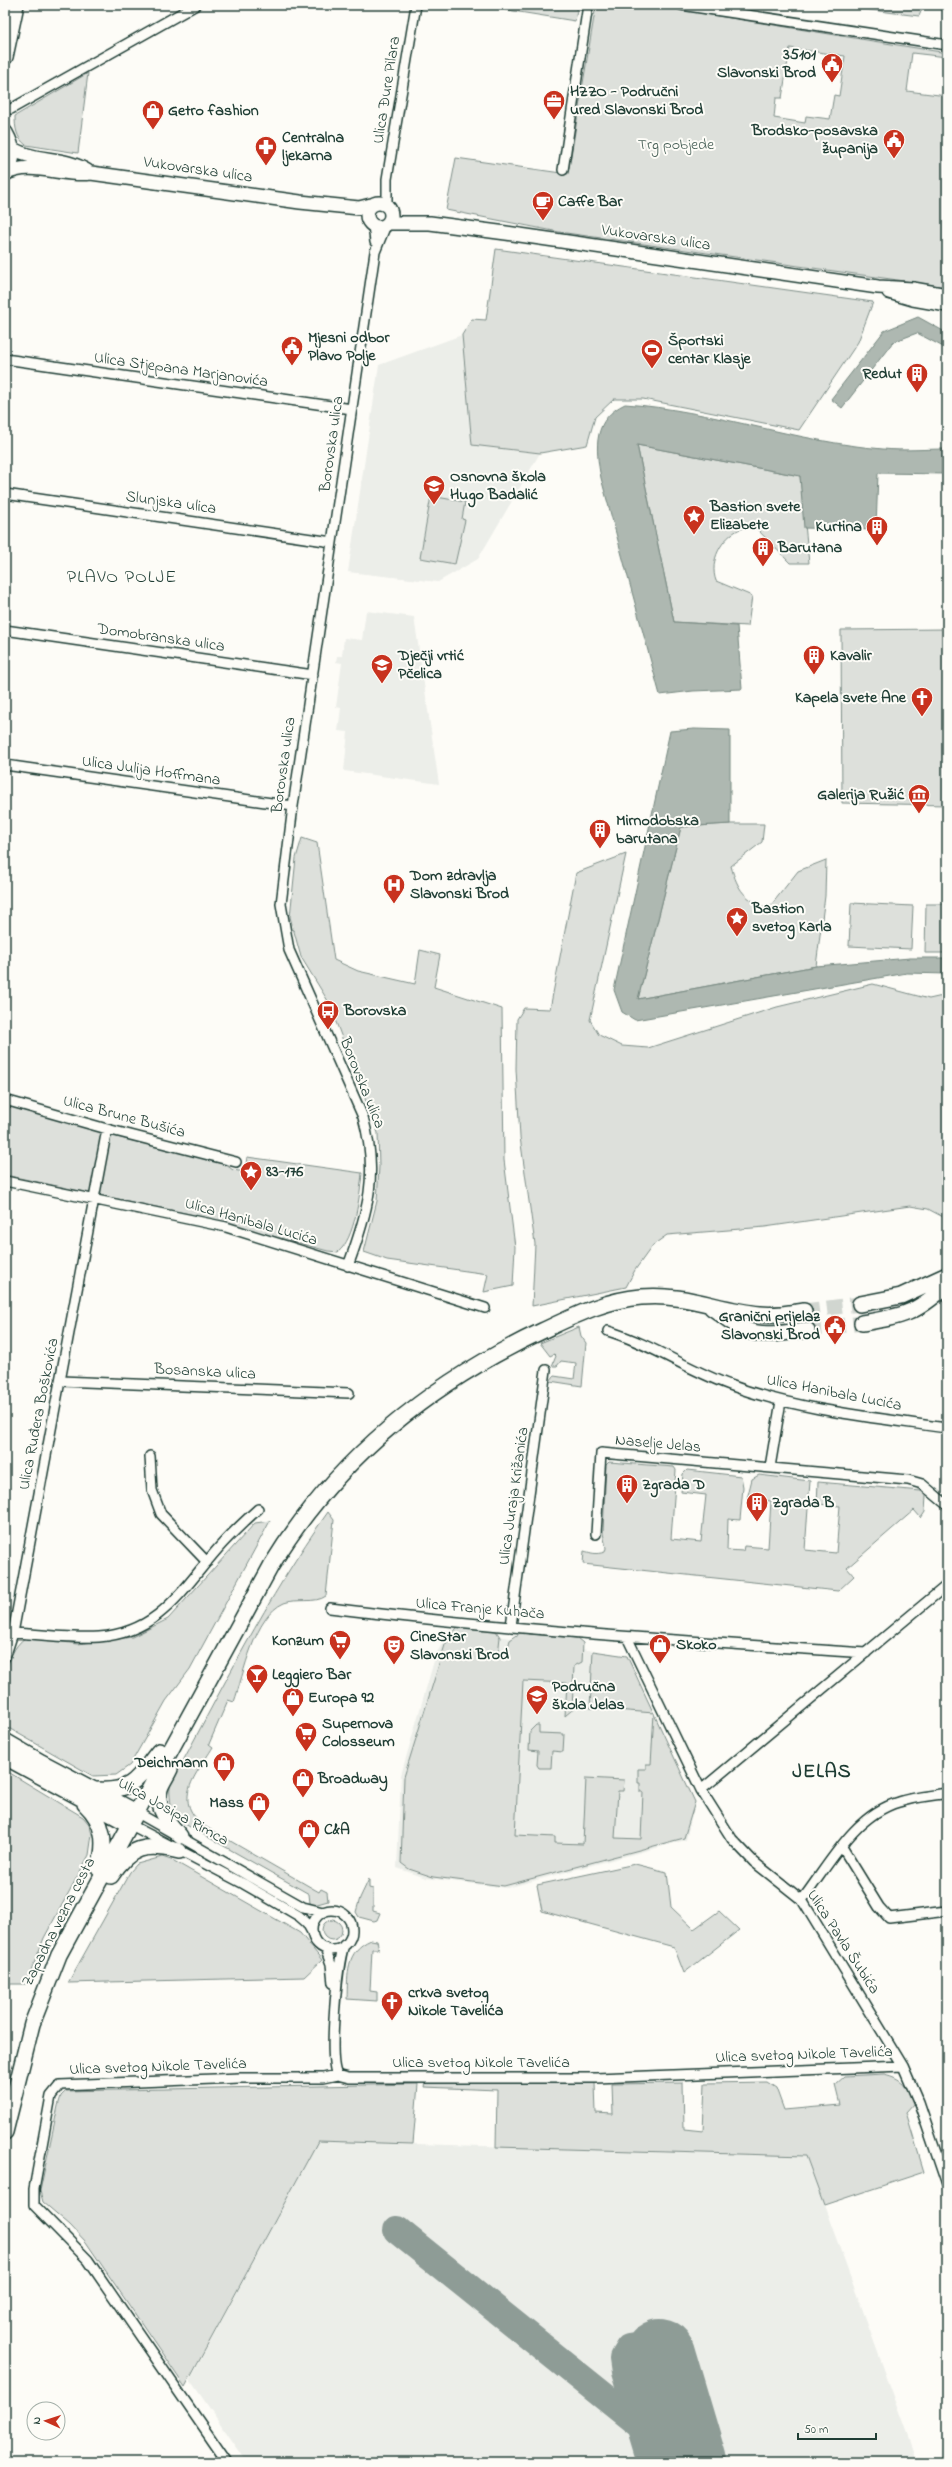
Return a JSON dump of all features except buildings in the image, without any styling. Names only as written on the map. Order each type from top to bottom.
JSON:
[{"type":"main road","points":[[5,57],[16,5]]},
{"type":"main road","points":[[5,133],[11,162],[5,173]]},
{"type":"main road","name":"Vukovarska ulica","points":[[9,147],[25,156],[77,166],[91,173]]},
{"type":"main road","name":"Vukovarska ulica","points":[[5,173],[24,168],[73,174],[91,173],[300,202],[360,208],[380,206],[430,223],[878,288],[913,289],[947,295]]},
{"type":"main road","name":"Vukovarska ulica","points":[[300,202],[360,217],[379,224],[430,223]]},
{"type":"main road","points":[[380,206],[391,216],[379,224],[367,212],[380,206]]},
{"type":"main road","name":"Vukovarska ulica","points":[[878,288],[913,299],[947,305]]},
{"type":"main road","points":[[860,1304],[901,1296],[947,1275]]},
{"type":"main road","points":[[862,1323],[908,1314],[925,1304],[947,1285]]},
{"type":"main road","name":"Zapadna vezna cesta","points":[[5,2132],[34,2018],[49,1977],[76,1923],[172,1745],[291,1534],[342,1471],[394,1423],[472,1367],[511,1345],[578,1314],[614,1302],[643,1296],[682,1297],[762,1315],[804,1311]]},
{"type":"main road","points":[[697,1300],[743,1329],[753,1333],[768,1334],[806,1330]]},
{"type":"main road","points":[[96,1790],[117,1790],[135,1782],[167,1740],[180,1731]]},
{"type":"main road","name":"Ulica Josipa Rimca","points":[[5,1741],[96,1790],[133,1818]]},
{"type":"main road","points":[[76,1923],[94,1903],[119,1863],[130,1853],[144,1847],[180,1843],[165,1817],[160,1800],[161,1788],[172,1761],[172,1745]]},
{"type":"main road","name":"Ulica Josipa Rimca","points":[[5,1757],[74,1794],[133,1818]]},
{"type":"main road","points":[[74,1794],[95,1813],[104,1836],[102,1858],[94,1889]]},
{"type":"street","points":[[11,109],[196,5]]},
{"type":"street","name":"Ulica Đure Pilara","points":[[380,206],[387,179],[416,5]]},
{"type":"street","points":[[563,170],[588,5]]},
{"type":"street","points":[[681,5],[734,9],[947,45]]},
{"type":"street","name":"Borovska ulica","points":[[348,1266],[360,1230],[371,1188],[372,1157],[363,1117],[289,950],[281,915],[282,894],[294,806],[379,224]]},
{"type":"street","name":"Ulica Stjepana Marjanovića","points":[[5,359],[352,409]]},
{"type":"street","name":"Slunjska ulica","points":[[5,494],[332,542]]},
{"type":"street","name":"Domobranska ulica","points":[[5,630],[313,675]]},
{"type":"street","name":"Ulica Julija Hoffmana","points":[[5,765],[294,806]]},
{"type":"street","name":"Ulica Brune Bušića","points":[[5,1100],[107,1129],[236,1162]]},
{"type":"street","name":"Ulica Ruđera Boškovića","points":[[5,1658],[61,1380],[107,1129]]},
{"type":"street","name":"Ulica Hanibala Lucića","points":[[5,1181],[226,1227],[485,1308]]},
{"type":"street","name":"Ulica Hanibala Lucića","points":[[608,1331],[632,1338],[729,1385],[781,1401],[947,1428]]},
{"type":"street","name":"Ulica Juraja Križanića","points":[[512,1626],[546,1370]]},
{"type":"street","name":"Bosanska ulica","points":[[61,1380],[348,1393]]},
{"type":"street","points":[[770,1467],[781,1401]]},
{"type":"street","name":"Naselje Jelas","points":[[596,1534],[601,1453],[908,1480],[922,1484],[947,1505]]},
{"type":"street","points":[[150,1456],[152,1490],[161,1514],[207,1562]]},
{"type":"street","points":[[9,1633],[99,1637],[120,1633],[154,1618],[168,1608],[223,1542],[258,1509]]},
{"type":"street","points":[[627,1637],[701,1790],[947,1586]]},
{"type":"street","name":"Ulica Franje Kuhača","points":[[330,1608],[438,1621],[512,1626],[627,1637],[866,1653]]},
{"type":"street","name":"Ulica Pavla Šubića","points":[[701,1790],[732,1839],[754,1862],[802,1900],[902,2066],[919,2103],[947,2185]]},
{"type":"street","points":[[802,1900],[860,1823],[876,1812],[899,1802],[947,1793]]},
{"type":"street","name":"Ulica Josipa Rimca","points":[[133,1818],[303,1907],[323,1912],[335,1910],[348,1918],[352,1933],[344,1945],[340,1958],[335,2000],[334,2063],[337,2075]]},
{"type":"street","name":"Ulica Josipa Rimca","points":[[133,1818],[180,1843],[307,1922],[316,1942],[326,1948],[331,1964],[335,2000]]},
{"type":"street","points":[[842,1847],[879,1907],[889,1918],[947,1911]]},
{"type":"street","points":[[312,1932],[315,1920],[323,1912]]},
{"type":"street","points":[[326,1948],[332,1950],[344,1945]]},
{"type":"street","name":"Ulica svetog Nikole Tavelića","points":[[227,2462],[88,2260],[34,2205],[34,2189],[51,2096],[60,2085],[240,2078],[323,2078],[337,2075],[349,2078],[596,2078],[902,2066]]},
{"type":"shaded area","points":[[918,317],[947,333],[947,349],[917,333],[893,342],[842,408],[831,399],[884,331]]},
{"type":"shaded area","name":"Osnovna škola Hugo Badalić","points":[[462,335],[472,445],[540,453],[478,559],[438,582],[348,572],[379,365]]},
{"type":"shaded area","points":[[625,404],[657,407],[722,419],[818,440],[851,445],[891,450],[947,449],[947,474],[878,473],[876,530],[804,528],[800,476],[637,445],[674,622],[737,626],[742,689],[693,691],[660,695],[599,467],[598,445],[602,426],[615,410]]},
{"type":"shaded area","name":"Dječji vrtić Pčelica","points":[[366,611],[414,617],[439,784],[344,771],[348,732],[338,731],[341,708],[336,707],[342,663],[336,662],[337,656],[342,656],[344,638],[362,640]]},
{"type":"shaded area","points":[[694,729],[730,730],[730,824],[681,827],[638,999],[816,966],[910,958],[947,958],[947,974],[907,973],[635,1020],[622,1012],[614,990],[670,731]]},
{"type":"shaded area","name":"Područna škola Jelas","points":[[451,1629],[627,1656],[695,1802],[686,1840],[507,1888],[426,1878],[397,1868],[401,1775],[436,1654]]},
{"type":"shaded area","points":[[318,2141],[806,2156],[918,2462],[247,2462],[190,2380]]},
{"type":"green space","points":[[476,5],[578,5],[575,21]]},
{"type":"green space","name":"Trg pobjede","points":[[596,5],[650,5],[947,53],[947,57],[912,53],[907,91],[947,96],[947,287],[559,232],[446,210],[456,158],[568,174]],"holes":[[[790,48],[845,56],[839,96],[834,95],[830,119],[806,116],[805,123],[774,118],[776,98],[782,98]]]},
{"type":"green space","points":[[865,5],[924,5],[919,16],[863,9]]},
{"type":"green space","points":[[88,73],[78,153],[26,145],[18,136],[15,116]]},
{"type":"green space","name":"Športski centar Klasje","points":[[496,249],[873,302],[858,342],[799,430],[643,399],[614,399],[595,417],[587,445],[540,453],[472,445],[462,335],[472,319],[486,320]]},
{"type":"green space","name":"Bastion svete Elizabete","points":[[637,445],[800,476],[809,563],[790,563],[756,528],[740,529],[733,533],[722,544],[718,551],[714,566],[716,581],[752,596],[748,626],[674,622]]},
{"type":"green space","points":[[431,496],[465,502],[462,519],[465,520],[455,564],[420,558]]},
{"type":"green space","points":[[947,629],[947,805],[842,803],[841,630]]},
{"type":"green space","name":"Bastion svetog Karla","points":[[730,824],[764,824],[762,842],[731,866],[736,882],[748,898],[768,909],[798,871],[826,860],[825,896],[816,966],[638,999],[681,827]]},
{"type":"green space","points":[[302,838],[317,843],[334,960],[358,971],[415,984],[420,950],[440,955],[434,987],[502,1009],[504,1160],[515,1247],[513,1286],[484,1292],[488,1274],[387,1260],[364,1252],[377,1201],[379,1166],[378,1133],[328,1001],[301,957],[290,917],[296,858]]},
{"type":"green space","points":[[626,854],[590,1020],[599,1035],[622,1046],[648,1048],[777,1007],[873,984],[929,999],[947,995],[947,1219],[928,1209],[910,1206],[765,1227],[667,1235],[653,1245],[635,1270],[626,1287],[532,1306],[535,1244],[520,1137],[516,1069],[517,1019],[524,1008],[550,1009],[576,873]]},
{"type":"green space","points":[[851,903],[913,906],[911,949],[849,946]]},
{"type":"green space","points":[[926,904],[947,904],[947,953],[925,953]]},
{"type":"green space","points":[[5,1105],[125,1139],[222,1162],[233,1170],[245,1172],[247,1157],[362,1173],[353,1227],[344,1246],[338,1252],[328,1251],[194,1215],[5,1175]]},
{"type":"green space","points":[[579,1327],[581,1336],[586,1343],[582,1386],[550,1381],[554,1376],[574,1379],[576,1363],[561,1361],[557,1366],[552,1366],[556,1356],[554,1354],[550,1356],[540,1343]]},
{"type":"green space","points":[[609,1462],[674,1467],[676,1470],[671,1539],[701,1542],[706,1495],[681,1492],[683,1474],[687,1470],[741,1476],[743,1487],[740,1520],[728,1519],[727,1550],[743,1551],[744,1546],[768,1548],[771,1501],[747,1499],[752,1479],[759,1475],[810,1481],[805,1550],[836,1553],[840,1506],[817,1504],[818,1482],[921,1491],[926,1496],[925,1512],[921,1518],[914,1510],[847,1568],[854,1576],[838,1591],[583,1564],[584,1551],[596,1554],[605,1552],[606,1548],[603,1533],[606,1465]]},
{"type":"green space","points":[[328,1512],[334,1520],[326,1596],[317,1600],[284,1603],[274,1610],[265,1620],[246,1662],[234,1702],[228,1700],[209,1744],[213,1747],[194,1778],[188,1798],[190,1807],[195,1817],[206,1827],[319,1892],[321,1889],[327,1892],[328,1901],[314,1905],[310,1903],[309,1894],[183,1823],[173,1810],[170,1785],[264,1611]]},
{"type":"green space","points":[[270,1521],[190,1669],[166,1701],[130,1765],[116,1775],[93,1776],[5,1726],[5,1690],[8,1666],[18,1645],[26,1637],[78,1644],[132,1637],[168,1619],[255,1523]]},
{"type":"green space","name":"Područna škola Jelas","points":[[458,1626],[496,1631],[500,1637],[498,1655],[506,1655],[510,1640],[520,1633],[577,1638],[583,1643],[582,1662],[574,1666],[572,1710],[565,1716],[567,1683],[523,1681],[515,1835],[555,1837],[555,1843],[583,1844],[586,1778],[624,1780],[623,1791],[618,1791],[615,1838],[641,1839],[643,1792],[640,1792],[640,1783],[638,1783],[638,1769],[646,1769],[646,1764],[651,1764],[654,1714],[695,1802],[684,1838],[504,1886],[433,1877],[409,1869],[401,1863],[404,1777],[445,1645]]},
{"type":"green space","points":[[593,1651],[627,1656],[654,1713],[590,1708]]},
{"type":"green space","points":[[536,1725],[539,1725],[539,1733],[564,1734],[563,1752],[552,1751],[551,1768],[539,1768],[537,1765],[538,1751],[529,1750],[530,1731]]},
{"type":"green space","points":[[5,1770],[83,1817],[89,1824],[92,1834],[89,1855],[44,1938],[26,1984],[5,1984]]},
{"type":"green space","points":[[162,1857],[174,1861],[300,1933],[322,1960],[304,1977],[68,1983],[130,1872],[137,1864]]},
{"type":"green space","points":[[635,1864],[667,1872],[671,1907],[694,1929],[719,1911],[739,1930],[684,1973],[674,1947],[542,1911],[537,1885]]},
{"type":"green space","points":[[369,1879],[369,1888],[373,1889],[373,1911],[380,1913],[377,1920],[374,1921],[359,1917],[356,1912],[360,1898]]},
{"type":"green space","points":[[332,1920],[339,1923],[342,1930],[339,1937],[332,1940],[325,1937],[322,1930],[325,1923]]},
{"type":"green space","points":[[371,1940],[377,1941],[379,1949],[372,1949],[370,1991],[377,1992],[377,2001],[347,1999],[348,1972],[352,1957],[356,1950]]},
{"type":"green space","points":[[884,2074],[900,2080],[907,2087],[912,2097],[914,2103],[906,2112],[924,2172],[824,2205],[806,2156],[496,2147],[497,2090],[424,2087],[425,2082],[595,2083],[596,2113],[613,2114],[612,2084],[683,2083],[684,2129],[703,2131],[705,2083],[767,2082],[776,2088],[784,2110],[840,2105],[835,2085],[845,2076]]},
{"type":"green space","points":[[418,2084],[413,2144],[318,2141],[185,2387],[86,2242],[70,2225],[43,2202],[40,2191],[58,2106],[61,2096],[66,2091]]},
{"type":"taxiway","points":[[397,2230],[686,2462]]},
{"type":"taxiway","points":[[652,2462],[625,2372],[623,2358],[629,2348],[638,2347],[653,2349],[660,2354]]},
{"type":"runway","points":[[660,2354],[692,2462]]},
{"type":"tunnel","points":[[804,1311],[860,1304]]},
{"type":"tunnel","points":[[807,1330],[862,1323]]},
{"type":"place","name":"35101 Slavonski Brod","points":[[832,84]]},
{"type":"place","name":"HZZO - Područni ured Slavonski Brod","points":[[554,120]]},
{"type":"place","name":"Getro fashion","points":[[153,130]]},
{"type":"place","name":"Brodsko-posavska županija","points":[[894,160]]},
{"type":"place","name":"Centralna ljekarna","points":[[266,166]]},
{"type":"place","name":"Caffe Bar","points":[[543,222]]},
{"type":"place","name":"Mjesni odbor Plavo Polje","points":[[292,366]]},
{"type":"place","name":"Športski centar Klasje","points":[[652,370]]},
{"type":"place","name":"Redut","points":[[917,394]]},
{"type":"place","name":"Osnovna škola Hugo Badalić","points":[[434,506]]},
{"type":"place","name":"Bastion svete Elizabete","points":[[694,536]]},
{"type":"place","name":"Kurtina","points":[[877,546]]},
{"type":"place","name":"Barutana","points":[[763,568]]},
{"type":"place","name":"Kavalir","points":[[814,676]]},
{"type":"place","name":"Dječji vrtić Pčelica","points":[[382,684]]},
{"type":"place","name":"Kapela svete Ane","points":[[922,718]]},
{"type":"place","name":"Galerija Ružić","points":[[919,814]]},
{"type":"place","name":"Mirnodobska barutana","points":[[600,850]]},
{"type":"place","name":"Dom zdravlja Slavonski Brod","points":[[394,904]]},
{"type":"place","name":"Bastion svetog Karla","points":[[737,938]]},
{"type":"place","name":"Borovska","points":[[328,1030]]},
{"type":"place","name":"83-176","points":[[251,1192]]},
{"type":"place","name":"Granični prijelaz Slavonski Brod","points":[[835,1346]]},
{"type":"place","name":"Zgrada D","points":[[627,1504]]},
{"type":"place","name":"Zgrada B","points":[[757,1522]]},
{"type":"place","name":"Konzum","points":[[340,1660]]},
{"type":"place","name":"Skoko","points":[[660,1664]]},
{"type":"place","name":"CineStar Slavonski Brod","points":[[394,1666]]},
{"type":"place","name":"Leggiero Bar","points":[[257,1694]]},
{"type":"place","name":"Područna škola Jelas","points":[[537,1716]]},
{"type":"place","name":"Europa 92","points":[[293,1718]]},
{"type":"place","name":"Supernova Colosseum","points":[[306,1752]]},
{"type":"place","name":"Deichmann","points":[[224,1782]]},
{"type":"place","name":"Broadway","points":[[303,1798]]},
{"type":"place","name":"Mass","points":[[259,1822]]},
{"type":"place","name":"C&A","points":[[309,1850]]},
{"type":"place","name":"crkva svetog Nikole Tavelića","points":[[392,2022]]},
{"type":"district","name":"PLAVO POLJE","points":[[122,578]]},
{"type":"district","name":"JELAS","points":[[822,1772]]}]
